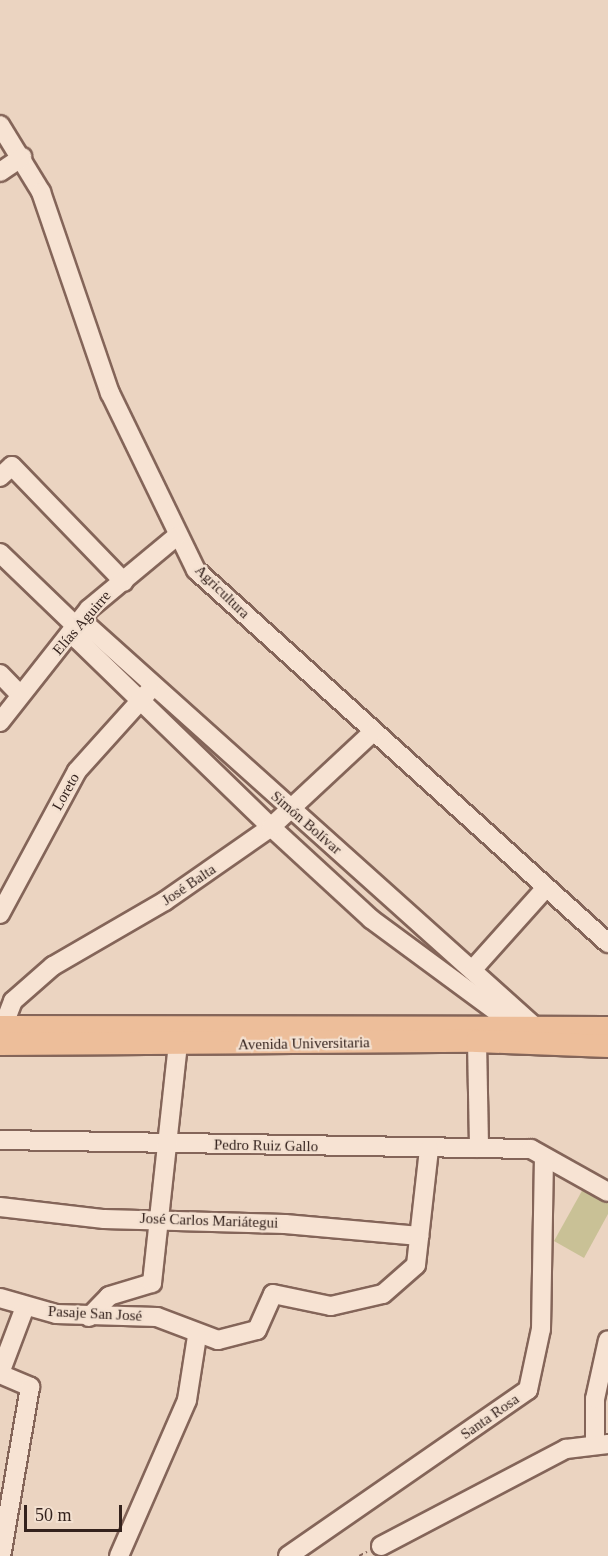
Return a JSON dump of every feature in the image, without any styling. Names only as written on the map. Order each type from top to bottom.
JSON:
[{"type":"main road","name":"Avenida Universitaria","points":[[1,1033],[525,1026],[608,1028]]},
{"type":"main road","name":"Avenida Universitaria","points":[[1,1033],[178,1045],[477,1041],[608,1046]]},
{"type":"street","name":"Agricultura","points":[[0,124],[22,157],[58,232],[110,393],[177,536],[196,570],[545,889],[608,943]]},
{"type":"street","points":[[0,172],[22,157]]},
{"type":"street","points":[[0,477],[12,466],[124,582]]},
{"type":"street","name":"Elías Aguirre","points":[[0,722],[97,602],[177,536]]},
{"type":"street","name":"Simón Bolívar","points":[[0,553],[77,627],[78,640],[271,827],[371,918],[525,1026]]},
{"type":"street","name":"Simón Bolívar","points":[[77,627],[89,627],[290,811],[474,968],[525,1026]]},
{"type":"street","points":[[0,674],[20,695]]},
{"type":"street","name":"Loreto","points":[[0,914],[76,771],[155,685]]},
{"type":"street","name":"José Balta","points":[[1,1033],[13,1001],[53,966],[165,901],[271,827],[373,732]]},
{"type":"street","points":[[474,968],[545,889]]},
{"type":"street","points":[[477,1041],[479,1148]]},
{"type":"street","points":[[89,1317],[109,1296],[152,1283],[178,1045]]},
{"type":"street","name":"Pedro Ruiz Gallo","points":[[0,1140],[429,1149],[479,1148],[538,1153]]},
{"type":"street","points":[[419,1236],[429,1149]]},
{"type":"street","points":[[538,1153],[608,1192]]},
{"type":"street","name":"Santa Rosa","points":[[288,1556],[528,1390],[542,1329],[538,1153]]},
{"type":"street","name":"José Carlos Mariátegui","points":[[0,1207],[104,1219],[158,1218],[419,1236]]},
{"type":"street","name":"Pasaje San José","points":[[0,1298],[25,1307],[89,1317],[157,1317],[196,1336],[235,1339],[257,1330],[273,1294],[330,1306],[397,1286],[416,1264],[419,1236]]},
{"type":"street","points":[[1,1556],[30,1387],[0,1373],[25,1307]]},
{"type":"street","points":[[119,1556],[187,1400],[196,1336]]},
{"type":"street","points":[[381,1546],[566,1449],[601,1443],[595,1400],[608,1340]]},
{"type":"shaded area","points":[[583,1189],[608,1203],[608,1214],[584,1258],[554,1241]]}]
